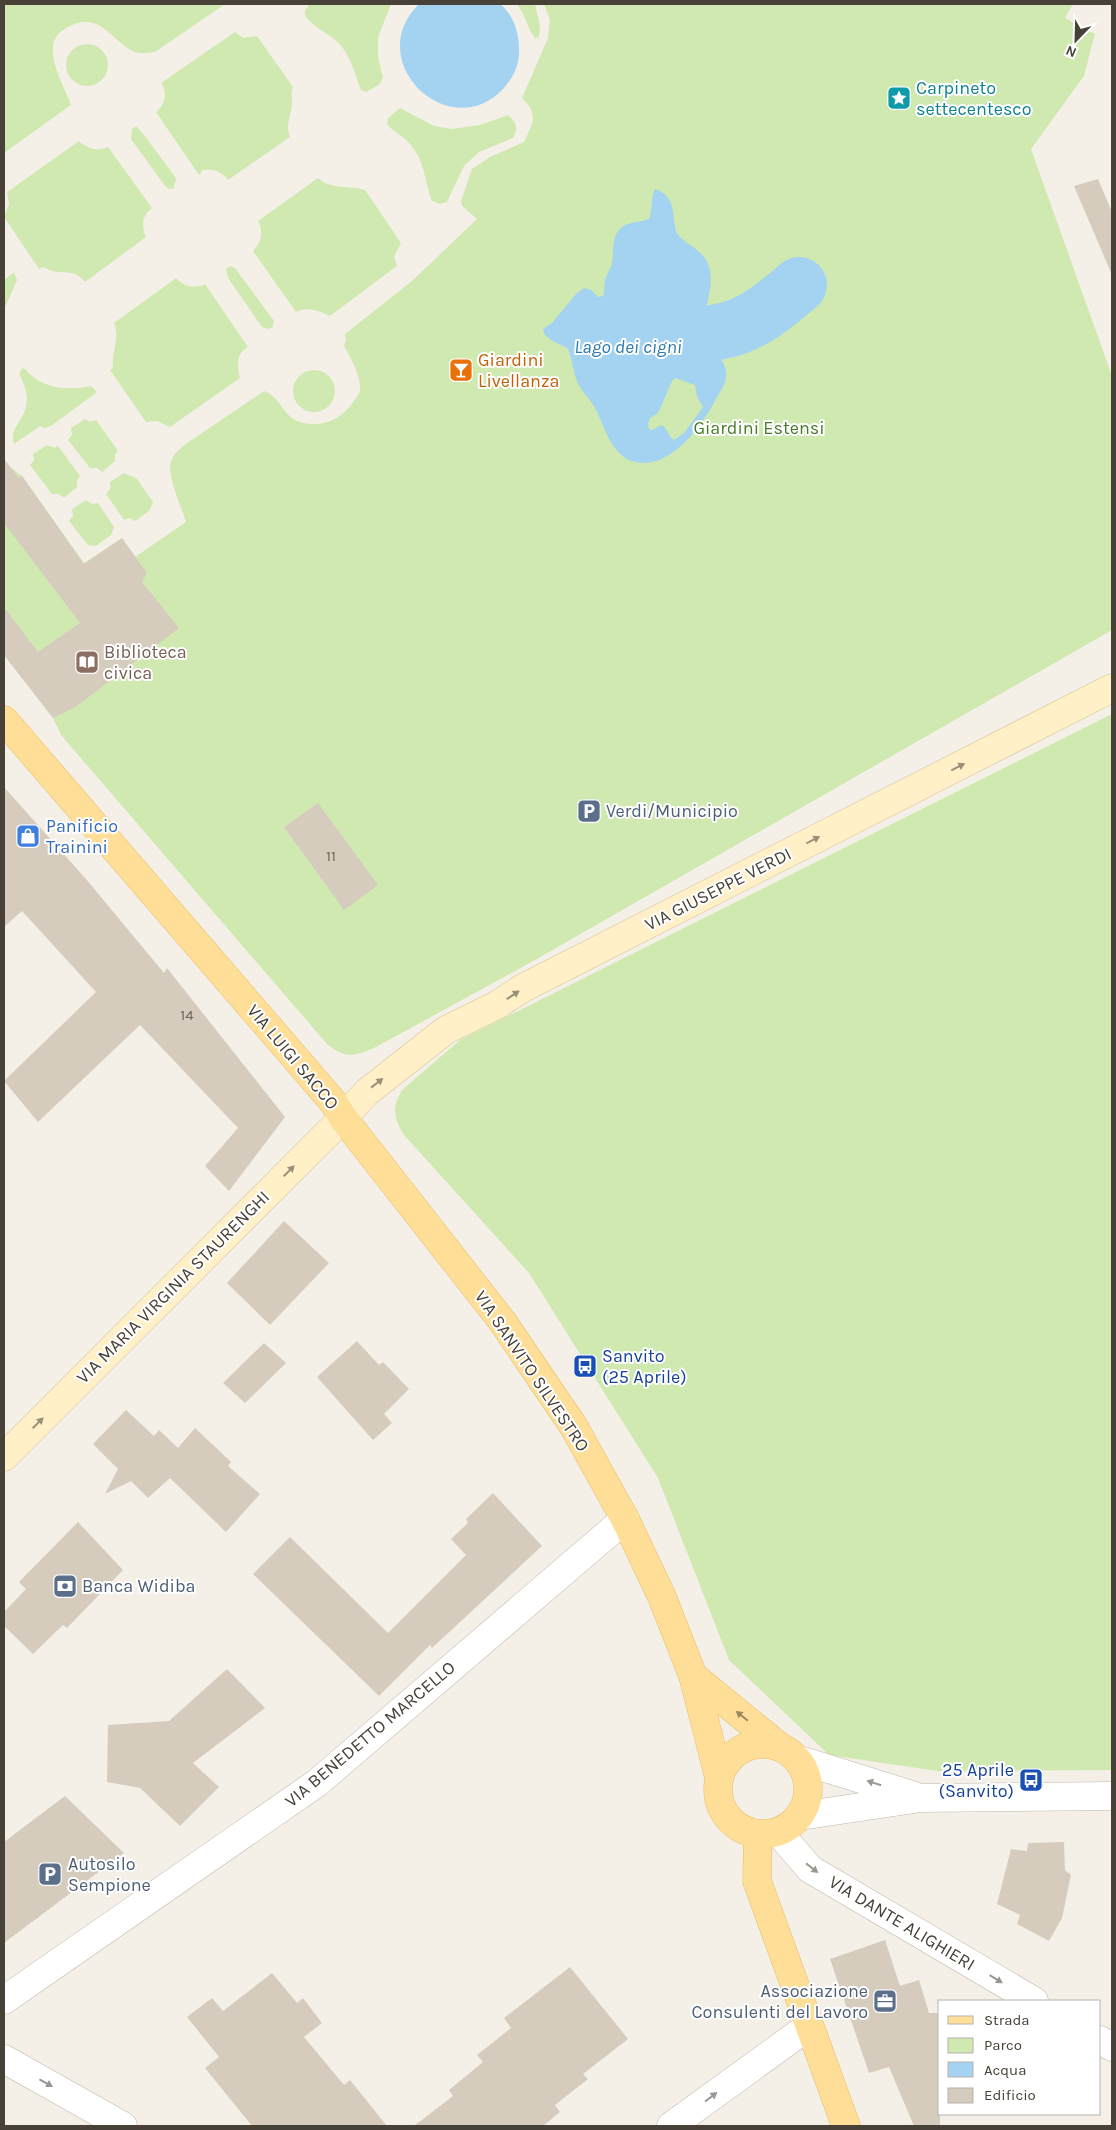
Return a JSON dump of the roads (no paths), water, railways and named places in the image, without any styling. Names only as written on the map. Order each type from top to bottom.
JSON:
[{"type":"main road","name":"VIA GIUSEPPE VERDI","points":[[343,1118],[367,1092],[446,1030],[497,1005],[541,979],[1112,688]]},
{"type":"main road","name":"VIA LUIGI SACCO","points":[[4,720],[334,1103],[343,1118]]},
{"type":"main road","name":"VIA LUIGI SACCO","points":[[4,732],[299,1073],[330,1107],[343,1118]]},
{"type":"main road","name":"VIA MARIA VIRGINIA STAURENGHI","points":[[4,1457],[343,1118]]},
{"type":"main road","name":"VIA SANVITO SILVESTRO","points":[[343,1118],[502,1321],[574,1427],[625,1519],[662,1597],[694,1676],[719,1777]]},
{"type":"main road","name":"VIA SANVITO SILVESTRO","points":[[694,1676],[788,1753]]},
{"type":"main road","points":[[779,1828],[743,1830],[730,1821],[722,1808],[718,1793],[719,1777],[725,1764],[736,1752],[750,1746],[764,1744],[788,1753],[806,1772],[808,1787],[807,1803],[779,1828],[757,1881],[846,2126]]},
{"type":"street","name":"VIA BENEDETTO MARCELLO","points":[[4,2000],[317,1783],[625,1519]]},
{"type":"street","points":[[788,1753],[921,1798]]},
{"type":"street","points":[[779,1828],[921,1798],[1112,1796]]},
{"type":"street","name":"VIA DANTE ALIGHIERI","points":[[779,1828],[810,1868],[1032,2000]]},
{"type":"street","points":[[672,2126],[809,2026]]},
{"type":"street","points":[[1101,2041],[1112,2047]]},
{"type":"street","points":[[4,2059],[123,2126]]},
{"type":"water","points":[[419,4],[500,4],[505,9],[516,27],[519,55],[514,73],[503,89],[482,104],[459,108],[437,102],[419,89],[406,71],[400,49],[404,26]]},
{"type":"water","name":"Lago dei cigni","points":[[655,189],[668,198],[679,236],[702,254],[707,262],[711,279],[702,333],[706,344],[722,361],[725,367],[726,379],[703,421],[682,445],[657,461],[643,463],[629,460],[617,451],[605,431],[594,406],[576,379],[568,349],[549,339],[543,329],[552,323],[576,294],[584,288],[591,290],[598,297],[603,296],[606,278],[612,263],[615,237],[623,226],[649,219]],"holes":[[[675,378],[695,385],[697,397],[703,407],[684,433],[674,440],[662,425],[652,430],[649,429],[650,418],[657,414]]]},
{"type":"waterway","name":"Lago dei cigni","points":[[702,334],[731,329],[755,318],[777,304],[799,285]]},
{"type":"place","name":"Carpineto settecentesco","points":[[899,98]]},
{"type":"place","name":"Giardini Livellanza","points":[[461,370]]},
{"type":"place","name":"Biblioteca civica","points":[[87,662]]},
{"type":"place","name":"Verdi/Municipio","points":[[589,811]]},
{"type":"place","name":"Panificio Trainini","points":[[28,836]]},
{"type":"place","name":"Sanvito (25 Aprile)","points":[[585,1366]]},
{"type":"place","name":"Banca Widiba","points":[[65,1586]]},
{"type":"place","name":"25 Aprile (Sanvito)","points":[[1031,1780]]},
{"type":"place","name":"Autosilo Sempione","points":[[50,1874]]},
{"type":"place","name":"Associazione Consulenti del Lavoro","points":[[885,2001]]},
{"type":"park label","name":"Giardini Estensi","points":[[759,428]]}]
